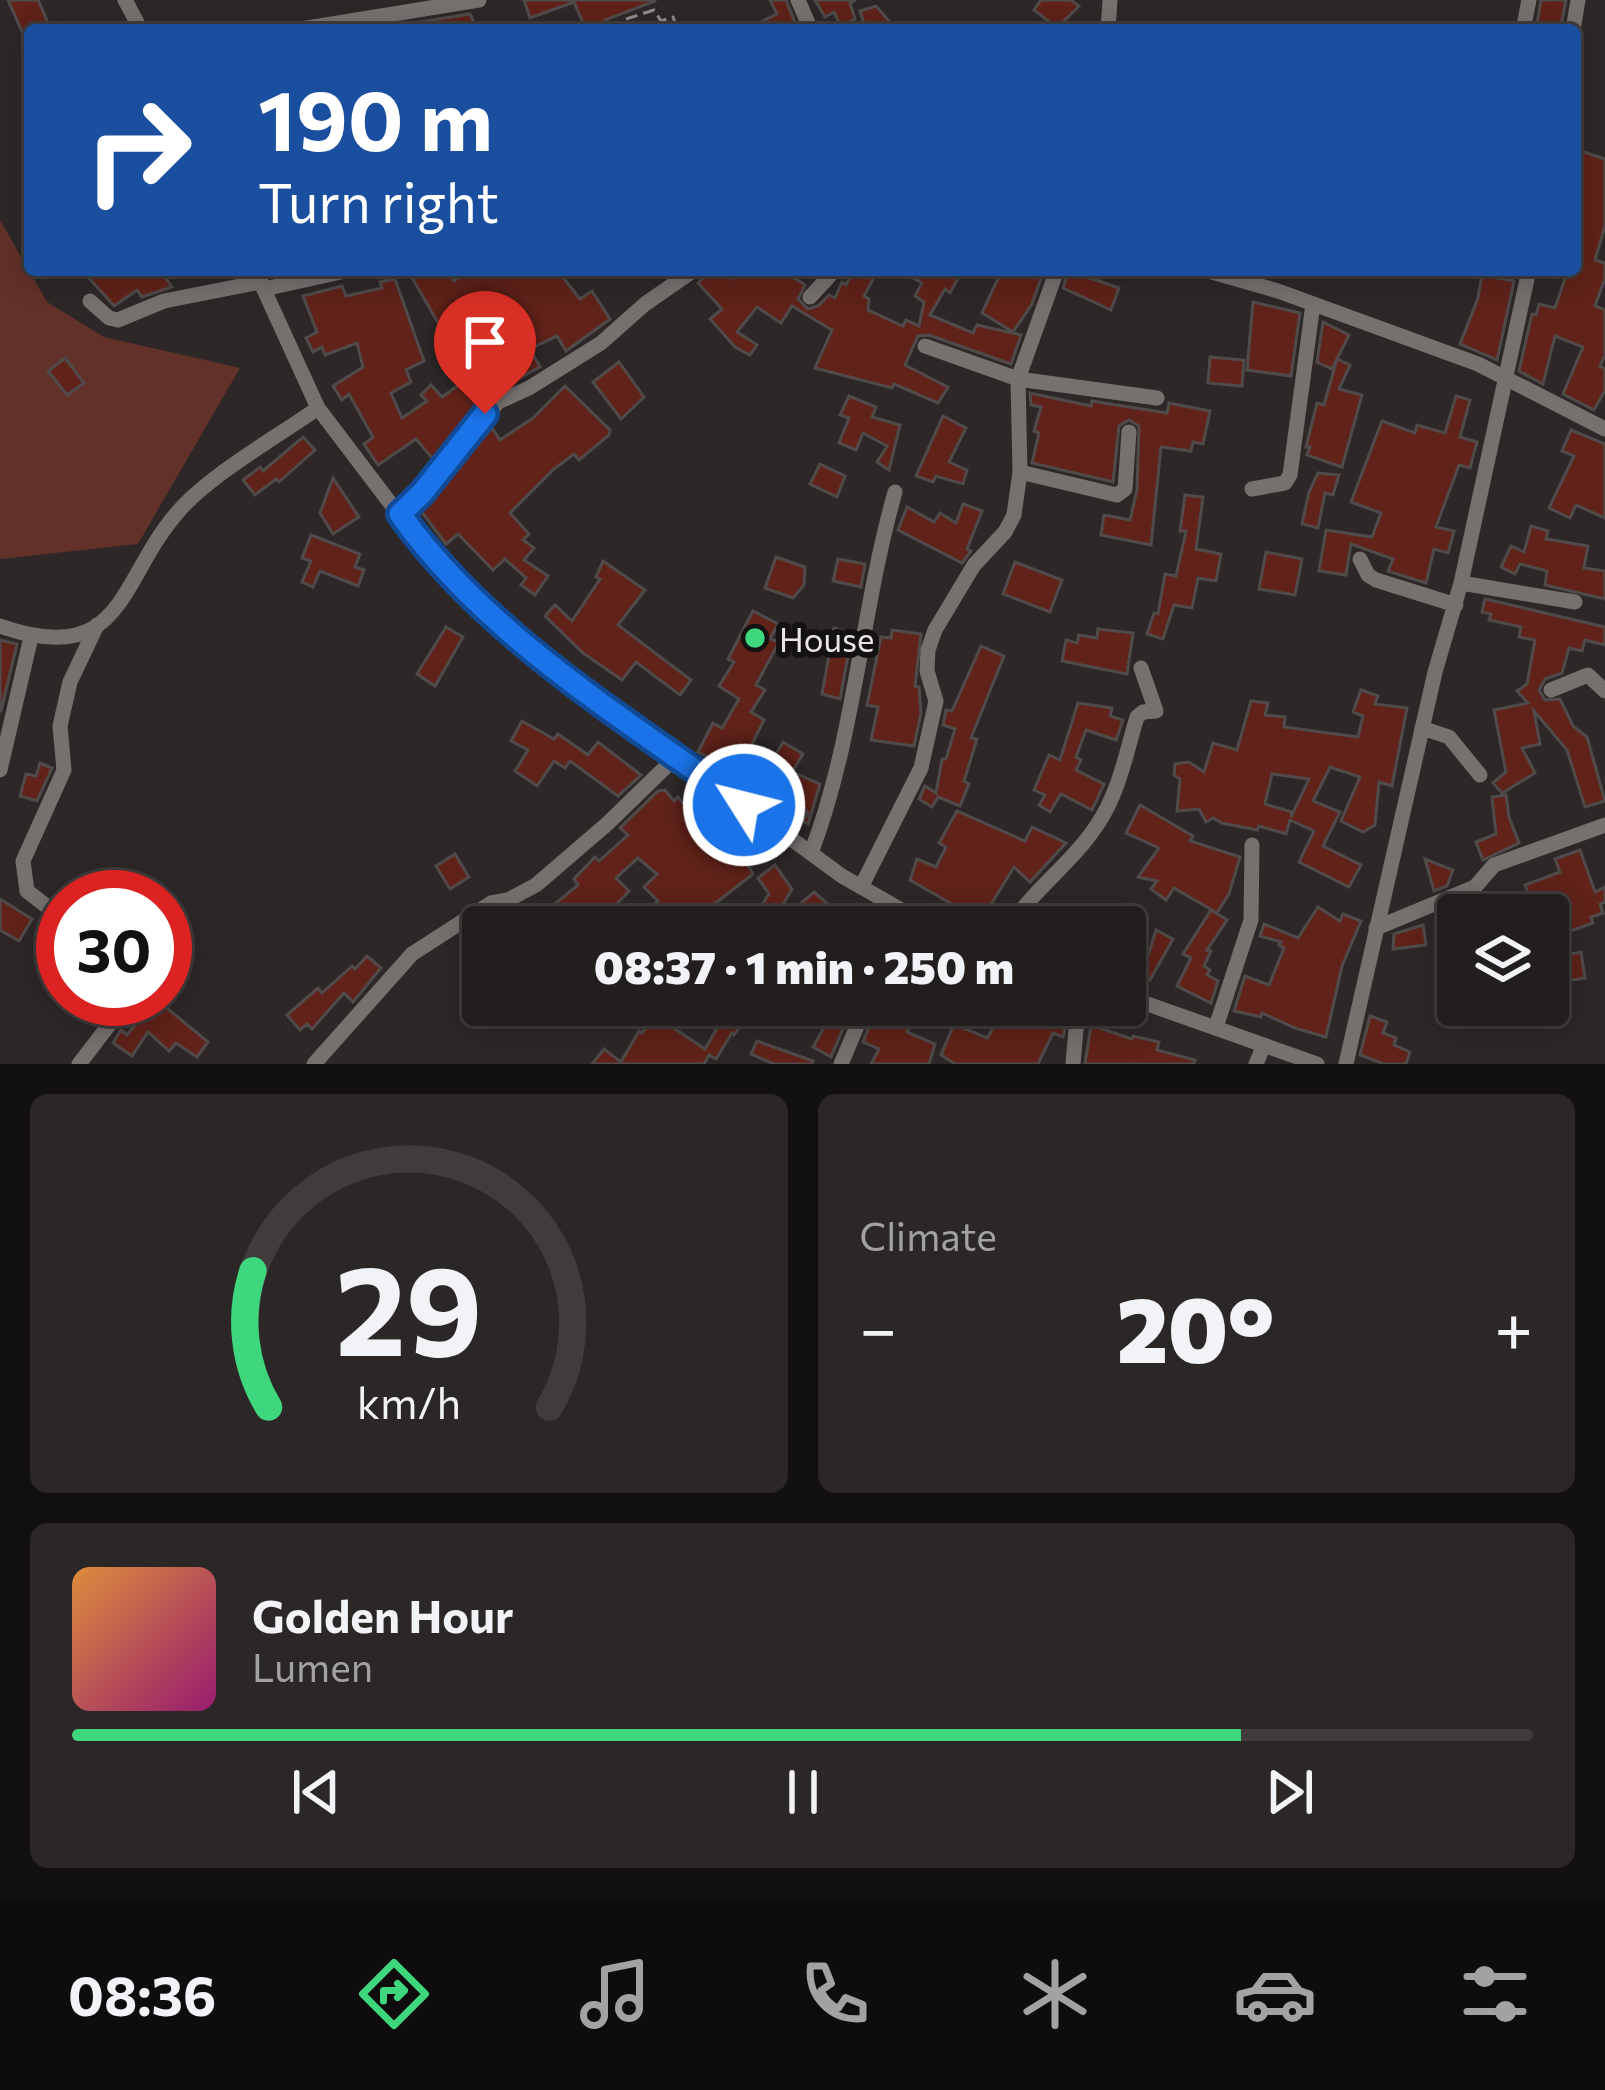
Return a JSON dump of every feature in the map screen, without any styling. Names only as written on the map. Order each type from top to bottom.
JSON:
[{"type":"street","points":[[332,24],[479,0]]},
{"type":"street","points":[[90,301],[118,320],[164,301],[296,276]]},
{"type":"street","points":[[400,514],[498,402],[530,388],[601,343],[685,276]]},
{"type":"street","points":[[810,297],[829,276]]},
{"type":"street","points":[[861,887],[921,768],[936,701],[927,671],[935,629],[974,565],[1014,515],[1020,472],[1018,379],[1055,276]]},
{"type":"street","points":[[1224,276],[1478,364],[1605,429]]},
{"type":"street","points":[[1346,1064],[1422,728],[1461,584],[1528,276]]},
{"type":"street","points":[[260,280],[318,408],[463,589],[520,640],[811,854],[891,906]]},
{"type":"street","points":[[1252,488],[1285,483],[1290,475],[1312,304]]},
{"type":"street","points":[[925,346],[1018,379],[1157,398]]},
{"type":"street","points":[[0,626],[31,637],[69,636],[110,617],[178,511],[318,408]]},
{"type":"street","points":[[1020,472],[1117,495],[1125,489],[1129,432]]},
{"type":"street","points":[[811,854],[844,751],[865,616],[895,492]]},
{"type":"street","points":[[1360,559],[1376,580],[1456,605]]},
{"type":"street","points":[[1461,584],[1575,602]]},
{"type":"street","points":[[36,898],[27,891],[23,861],[64,770],[60,726],[70,682],[97,625]]},
{"type":"street","points":[[0,770],[31,637]]},
{"type":"street","points":[[1024,906],[1082,845],[1108,808],[1137,717],[1156,711],[1142,668]]},
{"type":"street","points":[[1552,690],[1588,675],[1605,691]]},
{"type":"street","points":[[1422,728],[1449,737],[1480,776]]},
{"type":"street","points":[[314,1064],[412,954],[491,903],[536,885],[677,756]]},
{"type":"street","points":[[1376,928],[1475,887],[1494,866],[1605,825]]},
{"type":"street","points":[[1216,1027],[1251,920],[1252,845]]},
{"type":"street","points":[[1146,1004],[1317,1064]]},
{"type":"street","points":[[79,1064],[108,1026]]},
{"type":"street","points":[[841,1064],[857,1026]]},
{"type":"street","points":[[1073,1064],[1077,1026]]},
{"type":"street","points":[[1256,1064],[1263,1046]]},
{"type":"path","points":[[626,19],[653,10],[662,21],[673,17],[676,24]]},
{"type":"shaded area","points":[[0,220],[24,262],[24,276],[32,276],[47,302],[104,337],[240,368],[138,544],[0,559]]},
{"type":"building","points":[[8,0],[38,0],[49,24],[24,24],[24,36]]},
{"type":"building","points":[[524,0],[655,0],[605,20],[607,24],[583,24],[574,2],[530,18]]},
{"type":"building","points":[[770,0],[786,0],[796,24],[756,24],[777,14]]},
{"type":"building","points":[[815,0],[856,0],[850,3],[855,19],[846,24],[840,24],[834,12],[825,17]]},
{"type":"building","points":[[1041,0],[1071,0],[1079,6],[1061,24],[1052,24],[1034,10]]},
{"type":"building","points":[[1541,0],[1566,0],[1561,24],[1537,24]]},
{"type":"building","points":[[876,6],[892,24],[864,24],[860,11]]},
{"type":"building","points":[[470,14],[475,24],[408,24]]},
{"type":"building","points":[[1581,151],[1605,159],[1605,226],[1595,260],[1605,263],[1605,278],[1595,306],[1605,310],[1605,355],[1600,366],[1605,369],[1605,390],[1594,410],[1563,394],[1583,347],[1555,336],[1543,384],[1519,371],[1532,314],[1536,315],[1539,304],[1555,308],[1566,276],[1581,276]]},
{"type":"building","points":[[87,276],[164,276],[172,287],[142,297],[137,290],[114,306]]},
{"type":"building","points":[[411,276],[451,276],[454,281],[462,276],[562,276],[580,299],[592,291],[610,319],[566,351],[557,336],[530,349],[540,367],[489,394],[405,493],[433,459],[416,439],[378,465],[364,444],[373,437],[349,394],[342,400],[333,386],[363,367],[357,343],[325,355],[322,347],[313,352],[306,338],[317,332],[303,296],[342,286],[346,296],[382,288],[380,282],[395,279],[424,361],[406,370],[411,382],[391,393],[402,418],[427,401],[421,395],[431,385],[442,397],[467,379],[458,360],[478,342],[481,347],[526,326],[506,300],[470,320],[476,335],[452,347]]},
{"type":"building","points":[[706,276],[791,276],[805,285],[798,299],[808,309],[829,295],[835,298],[842,282],[846,285],[851,276],[875,276],[864,296],[869,299],[868,310],[903,326],[906,320],[919,326],[924,302],[915,296],[922,283],[909,276],[959,276],[950,293],[945,289],[930,315],[973,333],[977,325],[1021,335],[1011,364],[929,335],[918,336],[905,365],[948,387],[938,403],[894,384],[892,388],[815,368],[832,330],[792,306],[781,323],[757,307],[737,332],[757,345],[750,355],[735,347],[710,319],[722,309],[698,283]]},
{"type":"building","points":[[999,276],[1042,276],[1032,304],[1013,332],[982,313]]},
{"type":"building","points":[[1067,276],[1087,276],[1119,288],[1111,310],[1063,288]]},
{"type":"building","points":[[1482,276],[1514,281],[1497,360],[1460,344]]},
{"type":"building","points":[[1253,302],[1300,313],[1291,376],[1247,370]]},
{"type":"building","points":[[1323,322],[1349,335],[1332,369],[1317,362]]},
{"type":"building","points":[[1210,357],[1244,360],[1242,386],[1208,383]]},
{"type":"building","points":[[65,358],[84,383],[67,395],[48,371]]},
{"type":"building","points":[[1337,359],[1350,365],[1339,389],[1362,395],[1342,467],[1307,455],[1310,447],[1306,447],[1317,403],[1324,405]]},
{"type":"building","points":[[619,362],[644,397],[621,419],[593,382]]},
{"type":"building","points":[[565,386],[610,430],[579,460],[574,454],[554,469],[510,513],[529,534],[523,540],[534,548],[524,560],[548,576],[535,595],[521,585],[526,578],[505,559],[493,570],[458,534],[446,544],[421,511],[492,428],[500,440],[533,418]]},
{"type":"building","points":[[1030,393],[1091,406],[1092,401],[1167,413],[1169,403],[1210,411],[1203,444],[1193,442],[1191,451],[1161,447],[1151,545],[1101,535],[1104,515],[1130,520],[1137,490],[1139,426],[1129,420],[1119,426],[1113,482],[1032,463],[1041,407],[1031,405]]},
{"type":"building","points":[[849,396],[876,407],[872,417],[900,425],[889,470],[877,462],[887,446],[863,433],[856,450],[839,443],[849,418],[840,415]]},
{"type":"building","points":[[1456,396],[1470,400],[1460,437],[1477,442],[1470,468],[1459,465],[1436,527],[1454,531],[1448,553],[1434,549],[1426,583],[1388,571],[1393,559],[1351,544],[1346,575],[1319,571],[1326,530],[1372,537],[1381,513],[1351,502],[1382,421],[1415,433],[1417,425],[1445,433]]},
{"type":"building","points":[[943,416],[966,428],[949,462],[967,470],[963,484],[916,476]]},
{"type":"building","points":[[1571,430],[1605,444],[1605,518],[1576,505],[1570,518],[1549,508],[1574,456],[1562,451]]},
{"type":"building","points":[[303,437],[315,450],[279,482],[276,479],[255,495],[243,480],[260,467],[263,471]]},
{"type":"building","points":[[820,464],[845,476],[837,497],[810,484]]},
{"type":"building","points":[[1318,473],[1339,475],[1333,495],[1325,493],[1318,528],[1302,524]]},
{"type":"building","points":[[333,478],[359,517],[333,534],[320,513]]},
{"type":"building","points":[[1185,495],[1203,497],[1196,549],[1221,554],[1216,581],[1198,578],[1192,608],[1174,605],[1163,639],[1147,634],[1154,613],[1158,614],[1165,574],[1176,576],[1186,531],[1180,531]]},
{"type":"building","points":[[963,504],[982,511],[967,549],[971,551],[962,563],[898,530],[907,507],[934,522],[940,513],[956,523]]},
{"type":"building","points":[[1531,526],[1548,531],[1546,539],[1588,546],[1584,568],[1605,571],[1605,599],[1545,585],[1547,571],[1520,564],[1515,574],[1501,567],[1511,546],[1524,552]]},
{"type":"building","points":[[311,535],[360,554],[355,567],[364,570],[358,586],[320,571],[313,587],[302,582],[311,561],[302,558]]},
{"type":"building","points":[[1266,552],[1302,559],[1295,595],[1259,589]]},
{"type":"building","points":[[776,557],[805,567],[804,585],[793,598],[765,588]]},
{"type":"building","points":[[838,559],[865,564],[861,587],[833,581]]},
{"type":"building","points":[[603,561],[645,590],[618,625],[691,680],[680,695],[636,662],[622,680],[583,653],[545,616],[555,605],[572,621],[600,579],[596,577]]},
{"type":"building","points":[[1015,562],[1062,580],[1050,612],[1003,594]]},
{"type":"building","points":[[1485,599],[1605,627],[1605,645],[1585,640],[1582,651],[1569,648],[1562,673],[1545,679],[1539,690],[1545,700],[1560,699],[1573,726],[1587,737],[1605,801],[1585,807],[1567,750],[1534,711],[1540,744],[1522,748],[1535,773],[1502,793],[1493,783],[1506,772],[1494,710],[1528,703],[1517,691],[1527,684],[1535,640],[1519,637],[1521,627],[1489,620],[1491,614],[1482,612]]},
{"type":"building","points":[[753,611],[778,624],[770,639],[779,642],[756,685],[765,690],[751,712],[764,720],[745,758],[767,770],[783,742],[803,754],[792,772],[820,784],[808,824],[803,821],[808,813],[784,787],[780,796],[698,752],[713,723],[722,728],[739,699],[719,686],[734,662],[728,659]]},
{"type":"building","points":[[446,627],[463,637],[435,686],[417,674]]},
{"type":"building","points":[[834,628],[852,634],[840,699],[822,694]]},
{"type":"building","points":[[1098,629],[1133,633],[1127,674],[1062,661],[1066,640],[1077,643],[1079,635],[1097,638]]},
{"type":"building","points":[[892,630],[921,634],[915,686],[919,687],[921,713],[914,746],[871,740],[878,707],[867,705],[881,637],[891,638]]},
{"type":"building","points":[[0,640],[17,644],[1,711],[0,711]]},
{"type":"building","points":[[981,646],[1004,656],[971,738],[977,739],[964,781],[969,784],[960,806],[938,797],[932,807],[919,799],[925,786],[936,793],[942,759],[946,759],[955,729],[943,725],[946,710],[952,711]]},
{"type":"building","points":[[1361,690],[1378,696],[1375,704],[1407,708],[1392,786],[1379,782],[1375,825],[1363,832],[1341,821],[1360,777],[1330,767],[1313,801],[1340,812],[1323,846],[1361,865],[1349,887],[1299,862],[1314,831],[1290,820],[1286,834],[1213,818],[1206,822],[1199,809],[1177,811],[1180,779],[1174,775],[1175,764],[1189,762],[1204,772],[1213,743],[1237,750],[1251,701],[1268,703],[1265,715],[1285,717],[1284,727],[1358,737],[1363,716],[1353,712]],"holes":[[[1272,774],[1309,779],[1291,817],[1292,812],[1265,804]]]},
{"type":"building","points":[[1078,703],[1112,708],[1110,716],[1123,720],[1116,740],[1086,730],[1076,757],[1081,760],[1076,770],[1104,784],[1092,810],[1061,794],[1050,812],[1039,805],[1045,795],[1034,790],[1049,755],[1060,760]]},
{"type":"building","points":[[522,721],[554,739],[558,734],[588,755],[598,742],[641,775],[618,796],[570,761],[565,768],[554,761],[537,786],[515,771],[528,750],[511,741]]},
{"type":"building","points":[[40,763],[52,768],[37,801],[20,796],[26,774],[36,776]]},
{"type":"building","points":[[665,790],[674,801],[678,797],[713,831],[719,827],[732,852],[739,848],[753,874],[712,906],[652,906],[658,901],[644,887],[657,874],[638,858],[616,878],[629,891],[615,906],[552,906],[578,885],[574,879],[595,857],[599,861],[628,835],[620,828],[658,791]]},
{"type":"building","points":[[1506,795],[1519,843],[1483,860],[1476,842],[1496,834],[1492,797]]},
{"type":"building","points":[[1140,805],[1193,836],[1190,841],[1240,857],[1229,894],[1217,913],[1174,888],[1166,900],[1151,889],[1157,881],[1138,877],[1159,848],[1126,833]]},
{"type":"building","points":[[957,811],[1025,841],[1032,827],[1066,843],[1030,882],[1014,867],[990,906],[955,906],[910,880],[917,859],[936,867],[946,847],[939,843]]},
{"type":"building","points":[[1580,850],[1595,892],[1605,887],[1605,902],[1600,904],[1603,913],[1591,917],[1593,923],[1569,932],[1569,894],[1528,894],[1525,885],[1560,872],[1555,859]]},
{"type":"building","points":[[455,854],[469,877],[450,889],[436,866]]},
{"type":"building","points":[[1425,859],[1453,870],[1447,886],[1434,891]]},
{"type":"building","points":[[775,865],[792,889],[782,906],[761,906],[769,894],[758,878]]},
{"type":"building","points":[[814,892],[830,906],[798,906]]},
{"type":"building","points":[[0,899],[32,919],[19,941],[0,930]]},
{"type":"building","points":[[1318,907],[1340,921],[1343,914],[1361,921],[1342,966],[1326,1037],[1262,1013],[1261,1017],[1234,1011],[1245,976],[1269,985],[1284,948],[1281,942],[1260,936],[1264,924],[1298,938]]},
{"type":"building","points":[[1211,910],[1227,920],[1207,950],[1211,951],[1204,966],[1210,970],[1207,975],[1218,981],[1211,1003],[1177,986],[1191,958],[1183,954]]},
{"type":"building","points":[[1423,925],[1426,945],[1393,949],[1394,934]]},
{"type":"building","points":[[1156,930],[1173,939],[1150,980],[1146,978]]},
{"type":"building","points":[[1581,952],[1585,978],[1569,981],[1569,954]]},
{"type":"building","points":[[367,956],[381,968],[353,1002],[344,993],[312,1029],[307,1024],[300,1030],[287,1015]]},
{"type":"building","points":[[1370,1016],[1387,1022],[1383,1033],[1410,1052],[1406,1064],[1384,1064],[1360,1055]]},
{"type":"building","points":[[134,1026],[189,1026],[208,1042],[197,1057],[176,1043],[169,1051],[148,1032],[132,1056],[113,1043],[121,1030],[127,1035]]},
{"type":"building","points":[[647,1026],[673,1026],[705,1049],[718,1026],[741,1026],[716,1059],[709,1055],[704,1064],[592,1064],[604,1049],[621,1062],[639,1031]]},
{"type":"building","points":[[825,1026],[844,1026],[831,1057],[813,1047]]},
{"type":"building","points":[[869,1026],[911,1026],[907,1032],[935,1044],[929,1064],[871,1064],[879,1049],[863,1042]]},
{"type":"building","points":[[953,1026],[987,1038],[994,1026],[1066,1026],[1063,1037],[1053,1033],[1038,1064],[955,1064],[941,1055]]},
{"type":"building","points":[[1091,1026],[1159,1042],[1157,1050],[1195,1060],[1194,1064],[1085,1064]]},
{"type":"building","points":[[757,1041],[812,1064],[774,1064],[751,1054]]},
{"type":"place","name":"House","points":[[755,638]]},
{"type":"route","points":[[485,414],[400,514],[463,589],[520,640],[744,805]]}]
